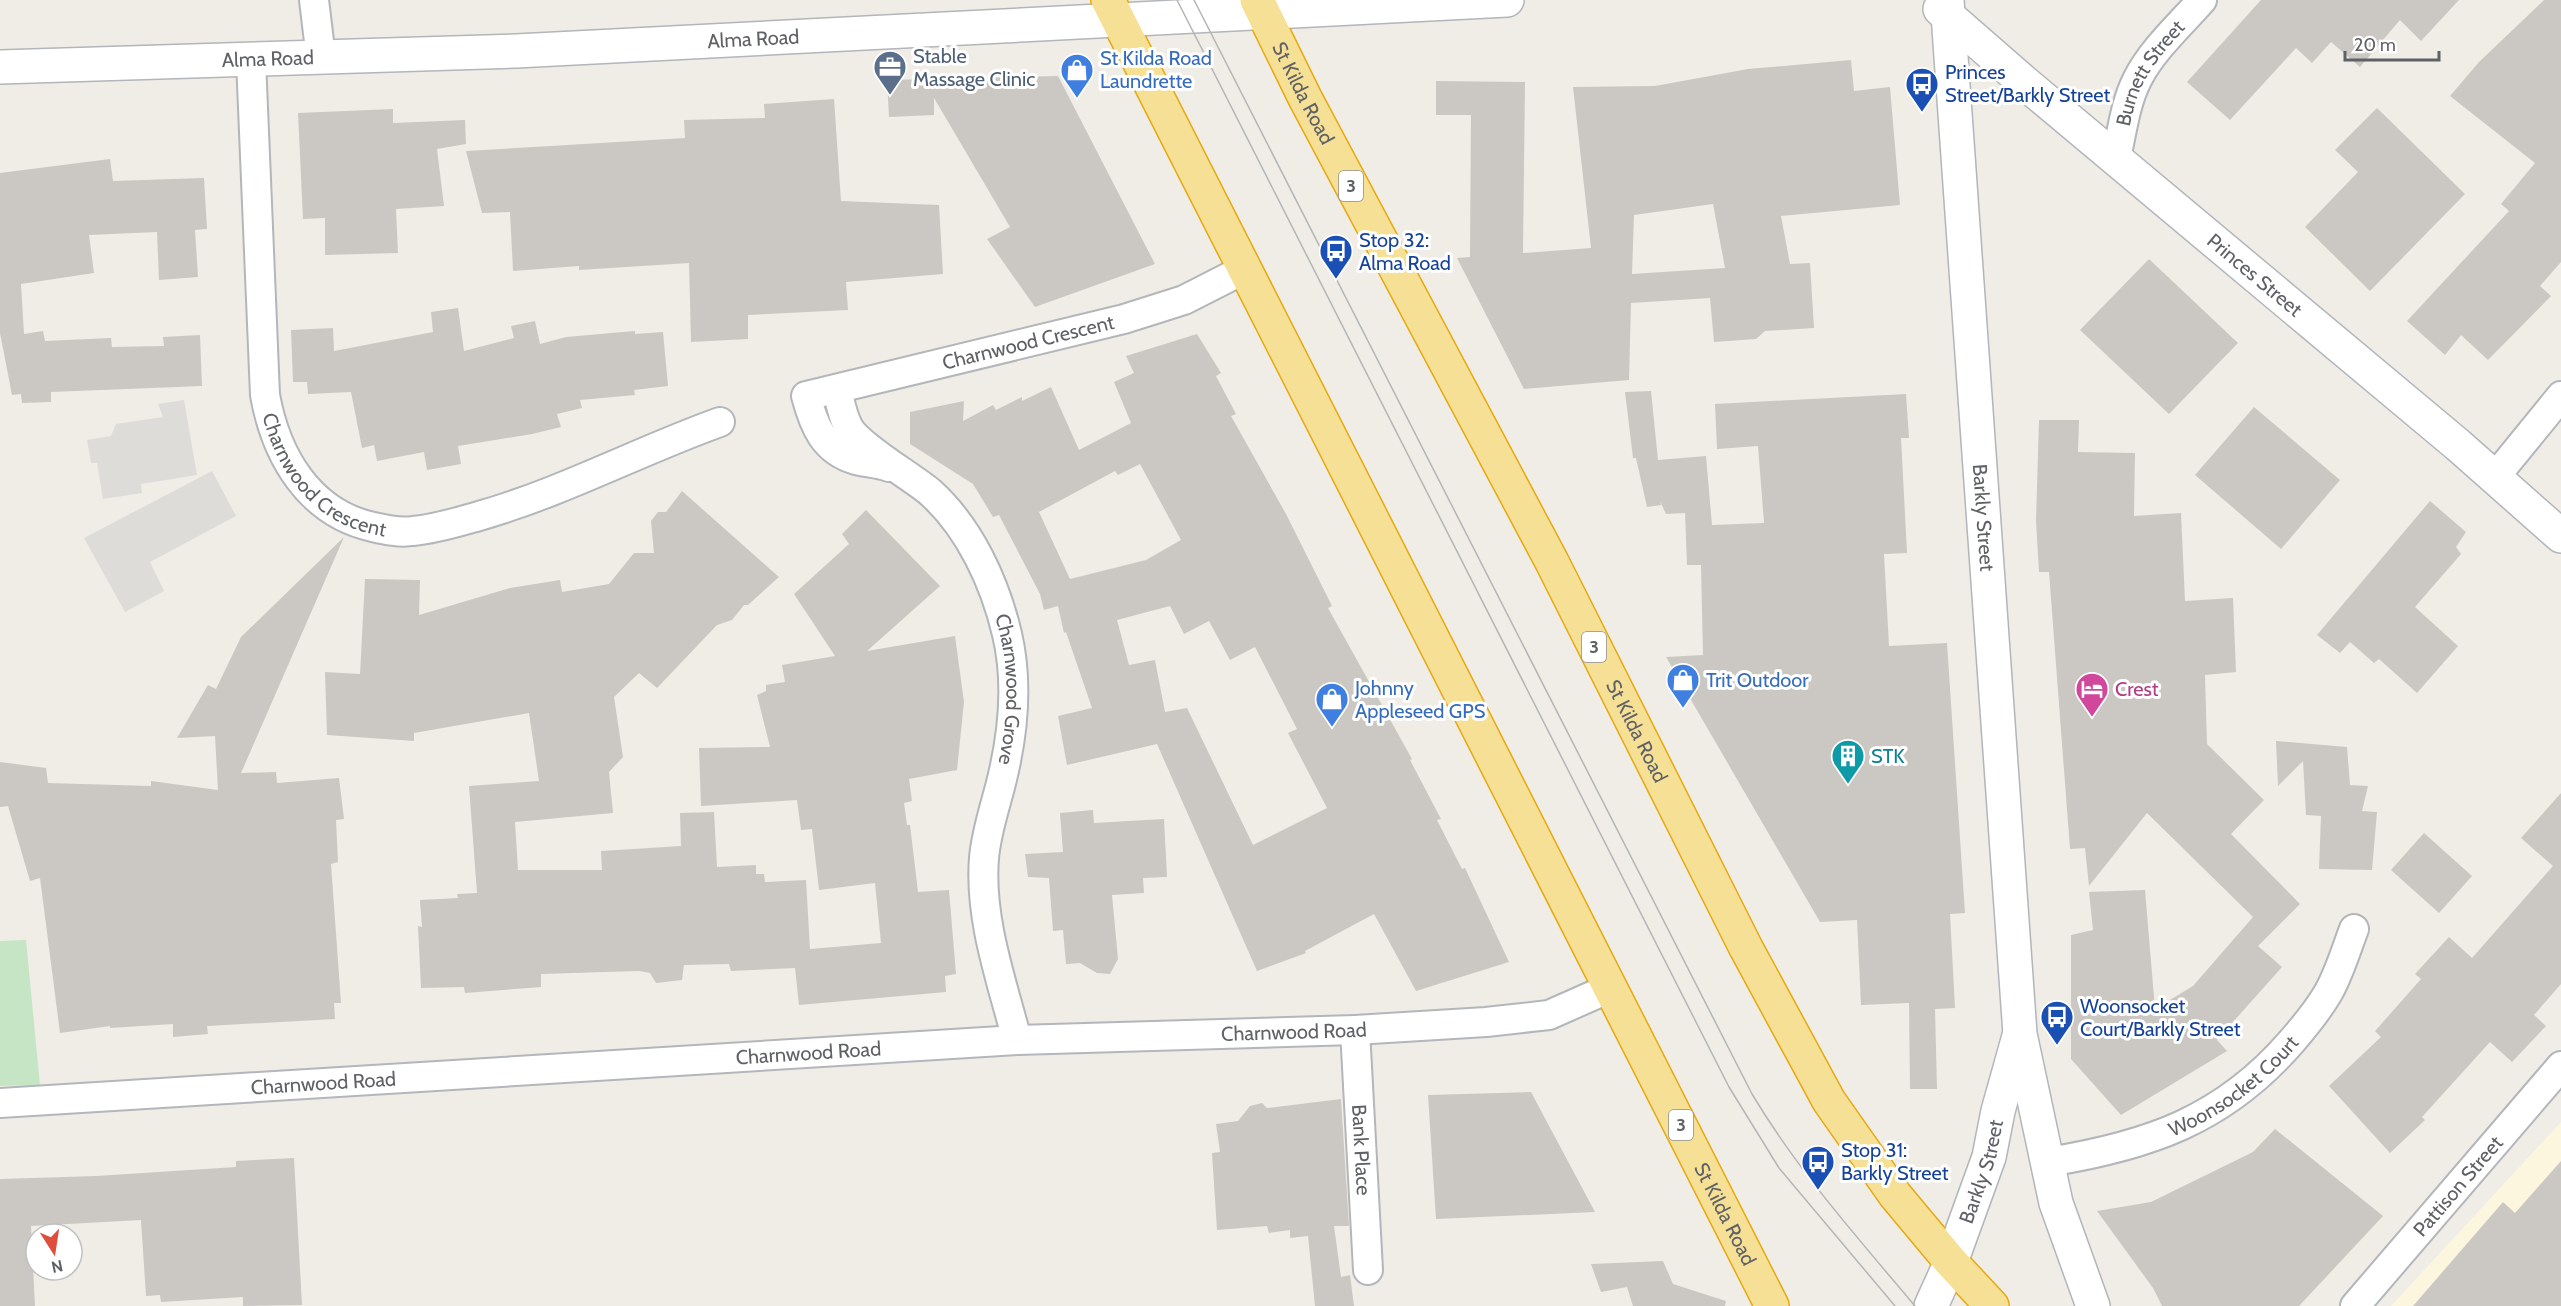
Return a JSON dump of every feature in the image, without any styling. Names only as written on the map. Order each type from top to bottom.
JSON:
[{"type":"highway","name":"St Kilda Road","points":[[1260,6],[1310,109],[1552,562],[1793,1037],[1829,1101],[1902,1204],[1992,1306]]},
{"type":"highway","name":"St Kilda Road","points":[[1112,9],[1772,1306]]},
{"type":"street","points":[[314,0],[321,58]]},
{"type":"street","name":"Alma Road","points":[[0,68],[516,51],[1112,9],[1507,0]]},
{"type":"street","name":"Burnett Street","points":[[2116,158],[2128,104],[2137,80],[2166,41],[2202,0]]},
{"type":"street","name":"Princes Street","points":[[1941,5],[1982,46],[2495,477],[2561,536]]},
{"type":"street","name":"Barkly Street","points":[[1941,5],[2020,1034],[2056,1203],[2093,1306]]},
{"type":"street","name":"Charnwood Crescent","points":[[251,60],[265,395],[279,445],[301,483],[317,500],[338,514],[367,526],[402,532],[435,528],[508,507],[572,485],[679,437],[720,422]]},
{"type":"street","name":"Charnwood Crescent","points":[[806,396],[1142,314],[1184,300],[1243,270]]},
{"type":"street","name":"Charnwood Grove","points":[[837,389],[851,431],[932,493],[955,520],[976,552],[994,591],[1007,635],[1014,706],[1010,748],[984,857],[984,885],[995,954],[1017,1040]]},
{"type":"street","name":"Charnwood Grove","points":[[806,396],[818,431],[831,447],[855,460],[884,465],[907,475]]},
{"type":"street","points":[[2495,477],[2561,396]]},
{"type":"street","name":"Woonsocket Court","points":[[2048,1162],[2135,1143],[2181,1127],[2216,1109],[2249,1085],[2295,1038],[2328,992],[2354,929]]},
{"type":"street","name":"Charnwood Road","points":[[0,1103],[1017,1040],[1355,1030],[1486,1022],[1549,1015],[1610,988]]},
{"type":"street","name":"Bank Place","points":[[1355,1030],[1368,1270]]},
{"type":"street","name":"Barkly Street","points":[[1931,1306],[1951,1262],[1989,1157],[1998,1110],[2020,1034]]},
{"type":"street","name":"Pattison Street","points":[[2355,1306],[2561,1066]]},
{"type":"shaded area","points":[[184,400],[197,475],[141,484],[142,493],[103,499],[97,463],[91,463],[87,440],[111,436],[116,424],[163,417],[158,404]]},
{"type":"shaded area","points":[[212,471],[236,516],[150,562],[164,591],[125,612],[84,538]]},
{"type":"shaded area","points":[[2561,1122],[2561,1306],[2391,1306]]},
{"type":"green space","points":[[26,940],[40,1085],[0,1086],[0,941]]},
{"type":"building","points":[[2261,0],[2459,0],[2421,41],[2400,20],[2360,67],[2331,42],[2312,63],[2296,48],[2230,120],[2187,82]]},
{"type":"building","points":[[2544,0],[2561,0],[2561,262],[2540,286],[2551,296],[2488,360],[2461,335],[2445,355],[2407,321],[2509,211],[2501,204],[2535,163],[2450,96],[2479,62]]},
{"type":"building","points":[[1851,60],[1854,91],[1890,87],[1900,205],[1781,216],[1790,264],[1810,263],[1814,328],[1765,331],[1756,339],[1714,342],[1710,298],[1631,303],[1629,380],[1524,389],[1457,258],[1470,257],[1471,115],[1436,115],[1436,81],[1525,82],[1523,253],[1591,248],[1573,87],[1655,86],[1748,69]],"holes":[[[1713,204],[1725,268],[1632,274],[1634,215]]]},
{"type":"building","points":[[1058,76],[1155,264],[1035,307],[987,239],[1010,227],[934,98],[934,115],[889,117],[887,80]]},
{"type":"building","points":[[834,99],[841,201],[939,205],[943,274],[846,282],[848,310],[748,315],[748,339],[691,342],[689,263],[579,270],[579,266],[513,271],[510,212],[482,213],[466,151],[685,138],[684,120],[765,118],[764,104]]},
{"type":"building","points":[[2377,108],[2465,194],[2370,291],[2305,227],[2358,172],[2335,150]]},
{"type":"building","points":[[393,109],[393,123],[465,120],[466,144],[437,149],[444,206],[396,209],[398,253],[325,255],[325,218],[303,219],[298,113]]},
{"type":"building","points":[[110,159],[113,181],[204,178],[207,229],[195,230],[198,277],[159,280],[157,232],[89,235],[94,273],[21,284],[24,334],[43,331],[45,341],[111,338],[112,347],[164,346],[163,337],[200,335],[202,386],[51,392],[51,402],[22,403],[21,394],[12,395],[0,333],[0,173]]},
{"type":"building","points":[[2149,259],[2238,343],[2169,414],[2080,330]]},
{"type":"building","points":[[458,308],[464,351],[514,338],[511,326],[535,321],[540,344],[566,337],[635,331],[635,334],[663,332],[668,386],[634,390],[635,395],[580,400],[582,408],[557,414],[561,427],[458,446],[461,464],[427,470],[424,452],[377,461],[374,445],[362,448],[351,392],[308,394],[307,382],[293,382],[291,330],[333,328],[334,351],[433,332],[431,312]]},
{"type":"building","points":[[1197,334],[1221,373],[1216,376],[1236,414],[1231,416],[1286,514],[1332,606],[1328,608],[1412,759],[1410,760],[1441,819],[1437,820],[1462,869],[1465,868],[1509,962],[1416,991],[1374,914],[1305,951],[1306,953],[1257,971],[1157,744],[1067,765],[1058,716],[1092,708],[1066,632],[1064,633],[1058,606],[1044,610],[1040,594],[999,515],[993,517],[973,484],[910,444],[910,412],[964,401],[963,421],[993,405],[996,410],[1022,397],[1022,401],[1051,387],[1079,450],[1131,423],[1114,382],[1134,373],[1126,356]],"holes":[[[1140,464],[1181,540],[1146,560],[1070,579],[1039,512],[1115,471],[1118,475]],[[1170,606],[1184,634],[1209,621],[1230,660],[1255,647],[1297,729],[1288,733],[1327,808],[1253,845],[1187,708],[1165,712],[1155,660],[1129,665],[1117,620]]]},
{"type":"building","points":[[1651,391],[1658,460],[1706,456],[1712,525],[1764,523],[1758,446],[1717,449],[1715,404],[1906,394],[1909,438],[1901,438],[1907,553],[1884,554],[1889,646],[1947,643],[1965,913],[1950,914],[1955,1008],[1935,1009],[1937,1089],[1910,1089],[1909,1003],[1861,1005],[1857,920],[1820,922],[1666,657],[1703,655],[1701,565],[1687,565],[1685,513],[1666,514],[1660,501],[1661,505],[1647,507],[1636,458],[1633,458],[1625,392]]},
{"type":"building","points":[[2254,407],[2340,480],[2281,549],[2195,475]]},
{"type":"building","points":[[2039,420],[2079,420],[2078,452],[2135,453],[2134,516],[2181,513],[2185,601],[2233,598],[2236,672],[2205,675],[2207,744],[2264,800],[2231,834],[2300,904],[2258,946],[2282,967],[2217,1040],[2227,1051],[2121,1115],[2071,1059],[2071,935],[2093,930],[2089,892],[2145,890],[2155,1009],[2193,986],[2253,917],[2147,813],[2089,886],[2085,848],[2070,849],[2049,572],[2039,572],[2036,521]]},
{"type":"building","points":[[682,491],[779,577],[748,605],[744,605],[732,620],[717,625],[657,688],[639,673],[614,697],[623,757],[609,772],[613,813],[515,822],[518,870],[602,870],[601,851],[681,846],[680,813],[714,812],[717,867],[756,865],[756,874],[764,874],[765,882],[806,880],[810,949],[881,943],[875,883],[819,890],[812,829],[801,830],[797,800],[701,806],[699,748],[770,747],[757,695],[766,691],[766,685],[785,682],[782,665],[835,656],[794,594],[849,544],[842,534],[866,510],[940,586],[867,651],[955,636],[964,702],[957,770],[909,779],[912,801],[904,803],[907,825],[910,825],[918,892],[949,890],[956,974],[945,976],[946,992],[799,1005],[795,968],[731,971],[729,964],[684,965],[682,980],[656,983],[650,973],[639,971],[541,974],[541,987],[465,993],[464,987],[421,988],[418,926],[422,927],[420,900],[458,898],[457,894],[477,893],[469,786],[539,781],[529,713],[414,733],[414,741],[327,735],[325,672],[360,674],[365,579],[420,580],[419,615],[510,588],[560,580],[562,592],[609,584],[634,553],[654,553],[651,521],[658,512],[666,512]]},
{"type":"building","points":[[2430,501],[2466,532],[2456,547],[2461,554],[2415,607],[2458,646],[2417,693],[2379,659],[2374,663],[2350,642],[2340,653],[2317,635]]},
{"type":"building","points":[[344,537],[241,773],[276,772],[277,783],[339,778],[344,819],[336,820],[338,862],[331,864],[341,1003],[334,1003],[335,1019],[207,1026],[208,1034],[173,1037],[173,1024],[110,1028],[110,1026],[60,1033],[40,878],[30,881],[8,806],[0,807],[0,762],[46,768],[48,783],[151,786],[151,781],[218,790],[215,736],[177,738],[208,685],[216,689],[241,637]]},
{"type":"building","points":[[2276,741],[2347,747],[2350,785],[2368,786],[2362,811],[2377,812],[2372,870],[2319,869],[2321,816],[2306,815],[2303,761],[2278,786]]},
{"type":"building","points":[[2561,793],[2561,984],[2534,1015],[2546,1026],[2512,1062],[2490,1042],[2422,1117],[2425,1120],[2390,1153],[2329,1086],[2381,1037],[2375,1031],[2421,979],[2415,974],[2449,937],[2472,958],[2553,866],[2521,838]]},
{"type":"building","points":[[1093,810],[1094,823],[1164,819],[1167,877],[1143,878],[1144,893],[1112,895],[1118,959],[1110,974],[1097,973],[1080,963],[1066,964],[1063,930],[1053,931],[1049,878],[1028,877],[1025,854],[1063,852],[1060,813]]},
{"type":"building","points":[[2424,833],[2472,876],[2439,913],[2391,870]]},
{"type":"building","points":[[1531,1092],[1595,1212],[1436,1219],[1428,1095]]},
{"type":"building","points":[[1341,1099],[1349,1226],[1334,1226],[1341,1277],[1350,1275],[1354,1306],[1315,1306],[1308,1236],[1290,1238],[1290,1230],[1269,1233],[1267,1226],[1217,1230],[1212,1153],[1220,1152],[1216,1124],[1238,1121],[1250,1106],[1262,1103],[1267,1108]]},
{"type":"building","points":[[2275,1129],[2383,1216],[2299,1306],[2162,1306],[2153,1288],[2097,1211],[2151,1202],[2253,1152]]},
{"type":"building","points":[[294,1158],[302,1305],[243,1306],[243,1297],[161,1302],[160,1295],[146,1296],[141,1220],[84,1223],[24,1222],[24,1282],[34,1282],[35,1306],[0,1306],[0,1179],[96,1176],[236,1167],[236,1161]]},
{"type":"building","points":[[2561,1161],[2561,1306],[2413,1306],[2503,1202],[2515,1213]]},
{"type":"building","points":[[1663,1261],[1673,1284],[1726,1301],[1725,1306],[1633,1306],[1627,1287],[1601,1292],[1591,1264]]},
{"type":"tram line","points":[[1177,0],[1729,1087],[1779,1168],[1895,1306]]},
{"type":"tram line","points":[[1194,0],[1752,1094],[1808,1177],[1915,1306]]},
{"type":"place","name":"Stable Massage Clinic","points":[[890,96]]},
{"type":"place","name":"St Kilda Road Laundrette","points":[[1077,99]]},
{"type":"place","name":"Princes Street/Barkly Street","points":[[1922,113]]},
{"type":"place","name":"Stop 32: Alma Road","points":[[1336,280]]},
{"type":"place","name":"Trit Outdoor","points":[[1683,709]]},
{"type":"place","name":"Crest","points":[[2092,718]]},
{"type":"place","name":"Johnny Appleseed GPS","points":[[1332,728]]},
{"type":"place","name":"STK","points":[[1848,785]]},
{"type":"place","name":"Woonsocket Court/Barkly Street","points":[[2057,1046]]},
{"type":"place","name":"Stop 31: Barkly Street","points":[[1818,1191]]}]
